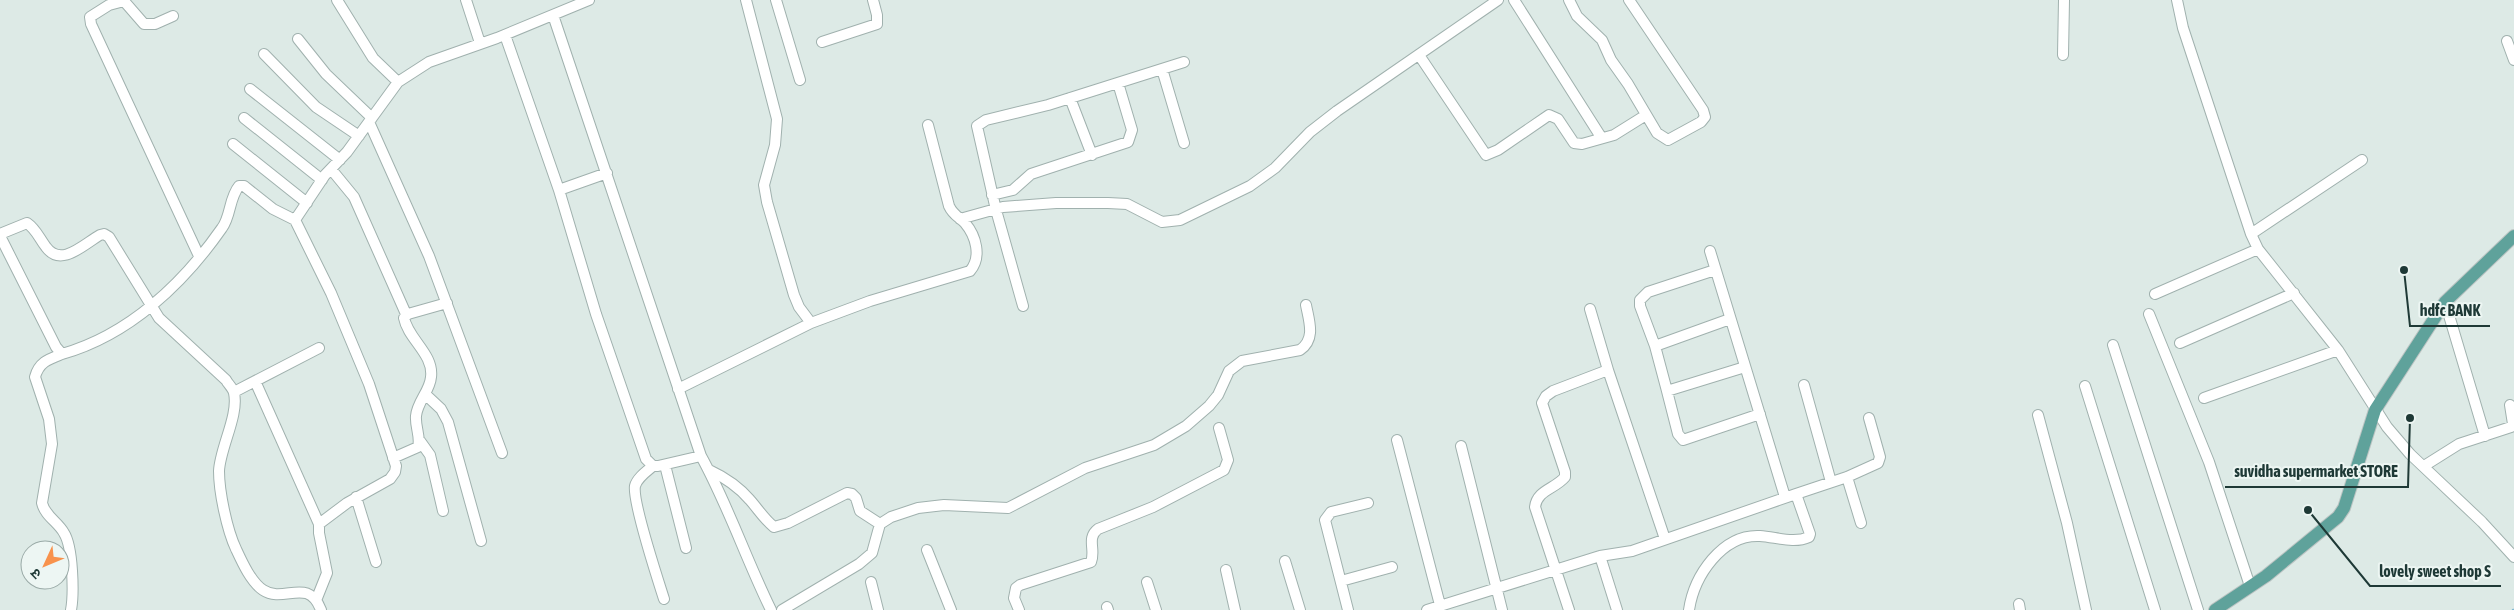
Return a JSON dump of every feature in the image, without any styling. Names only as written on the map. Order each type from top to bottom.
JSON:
[{"type":"main road","points":[[2214,610],[2310,542],[2338,516],[2344,508],[2375,410],[2445,302],[2514,236]]},
{"type":"street","points":[[337,0],[373,58],[398,82]]},
{"type":"street","points":[[466,0],[480,43]]},
{"type":"street","points":[[295,220],[322,180],[340,160],[398,82],[429,62],[505,35],[553,15],[571,3],[588,0]]},
{"type":"street","points":[[746,0],[777,120],[775,145],[764,185],[767,202],[794,295],[799,307],[811,323]]},
{"type":"street","points":[[776,0],[800,80]]},
{"type":"street","points":[[822,42],[877,24],[873,0]]},
{"type":"street","points":[[960,218],[996,210],[1056,203],[1108,203],[1127,204],[1162,222],[1180,220],[1250,186],[1275,168],[1310,132],[1498,0]]},
{"type":"street","points":[[1514,0],[1601,137]]},
{"type":"street","points":[[1568,0],[1577,16],[1602,40],[1610,60],[1628,84],[1657,132],[1668,140],[1702,122],[1705,117],[1695,94],[1672,66],[1629,0]]},
{"type":"street","points":[[2063,55],[2064,0]]},
{"type":"street","points":[[2176,0],[2183,28],[2250,234],[2258,249],[2338,350],[2375,410],[2402,445],[2514,557]]},
{"type":"street","points":[[173,16],[156,24],[144,24],[124,1],[109,5],[90,17],[91,24],[199,256]]},
{"type":"street","points":[[553,15],[701,456],[709,470],[751,570],[771,610]]},
{"type":"street","points":[[505,35],[559,190],[596,314],[644,452],[649,463],[653,466]]},
{"type":"street","points":[[298,38],[326,74],[370,120],[404,196],[502,453]]},
{"type":"street","points":[[2507,41],[2514,60]]},
{"type":"street","points":[[264,54],[316,107],[358,136]]},
{"type":"street","points":[[1419,55],[1486,155],[1498,150],[1549,115],[1558,118],[1574,143],[1582,144],[1601,137],[1614,135],[1646,115]]},
{"type":"street","points":[[1023,306],[992,195],[978,126],[986,120],[1070,98],[1184,62]]},
{"type":"street","points":[[1162,69],[1184,143]]},
{"type":"street","points":[[992,195],[1013,190],[1031,174],[1113,148],[1131,138],[1132,130],[1118,83]]},
{"type":"street","points":[[250,88],[340,160]]},
{"type":"street","points":[[1070,98],[1092,155]]},
{"type":"street","points":[[244,118],[322,180]]},
{"type":"street","points":[[678,389],[811,323],[870,301],[970,271],[976,262],[977,254],[974,239],[960,218],[955,216],[949,206],[928,125]]},
{"type":"street","points":[[233,144],[306,203]]},
{"type":"street","points":[[2250,234],[2362,160]]},
{"type":"street","points":[[331,169],[354,197],[406,314],[404,318],[405,325],[424,353],[431,369],[431,377],[416,416],[420,441],[430,455],[443,511]]},
{"type":"street","points":[[559,190],[607,173]]},
{"type":"street","points":[[71,610],[70,552],[66,536],[43,508],[42,503],[52,444],[49,419],[35,376],[39,366],[44,362],[127,324],[151,308],[224,226],[239,186],[244,186],[284,216],[295,220],[331,293],[369,384],[393,458],[395,472],[390,478],[356,497],[320,524]]},
{"type":"street","points":[[62,354],[56,347],[0,235],[27,223],[33,227],[52,254],[65,256],[104,234],[117,248],[151,308],[172,332],[226,380],[234,392],[233,409],[219,470],[220,487],[236,548],[253,580],[262,590],[269,594],[309,594],[317,598]]},
{"type":"street","points":[[2155,294],[2258,249]]},
{"type":"street","points":[[1710,251],[1785,497]]},
{"type":"street","points":[[1715,270],[1648,292],[1640,300],[1640,306],[1654,346],[1678,434],[1683,440],[1760,414]]},
{"type":"street","points":[[2180,342],[2294,293]]},
{"type":"street","points":[[2445,302],[2485,436]]},
{"type":"street","points":[[406,314],[446,303]]},
{"type":"street","points":[[782,610],[859,564],[872,553],[880,524],[891,517],[926,507],[944,505],[1008,508],[1085,468],[1154,445],[1186,426],[1209,406],[1218,395],[1234,365],[1242,361],[1300,350],[1306,345],[1310,332],[1306,304]]},
{"type":"street","points":[[1590,309],[1608,370],[1666,539]]},
{"type":"street","points":[[2149,314],[2208,462],[2250,586]]},
{"type":"street","points":[[1654,346],[1730,320]]},
{"type":"street","points":[[2113,345],[2198,610]]},
{"type":"street","points":[[234,392],[318,348]]},
{"type":"street","points":[[2204,398],[2338,350]]},
{"type":"street","points":[[1667,391],[1745,367]]},
{"type":"street","points":[[1569,610],[1535,507],[1540,494],[1562,481],[1565,472],[1542,403],[1546,396],[1553,391],[1608,370]]},
{"type":"street","points":[[255,381],[320,524],[319,533],[327,573],[317,598],[321,610]]},
{"type":"street","points":[[1804,385],[1831,482]]},
{"type":"street","points":[[2085,386],[2155,610]]},
{"type":"street","points":[[425,394],[441,409],[448,422],[481,541]]},
{"type":"street","points":[[2424,466],[2459,444],[2512,427],[2510,405]]},
{"type":"street","points":[[2038,415],[2068,523],[2086,610]]},
{"type":"street","points":[[1427,610],[1600,556],[1632,551],[1847,477],[1878,463],[1880,457],[1869,418]]},
{"type":"street","points":[[1019,610],[1014,598],[1016,588],[1020,584],[1091,562],[1091,538],[1092,534],[1098,529],[1153,506],[1224,470],[1228,460],[1219,428]]},
{"type":"street","points":[[1397,440],[1440,605]]},
{"type":"street","points":[[393,458],[413,450],[420,441]]},
{"type":"street","points":[[1462,446],[1502,610]]},
{"type":"street","points":[[664,599],[638,506],[635,486],[641,477],[653,466],[701,456]]},
{"type":"street","points":[[664,465],[686,548]]},
{"type":"street","points":[[709,470],[724,477],[749,499],[766,521],[774,527],[788,523],[847,493],[856,498],[860,511],[880,524]]},
{"type":"street","points":[[1847,477],[1861,523]]},
{"type":"street","points":[[1689,610],[1700,576],[1713,560],[1736,539],[1758,536],[1794,540],[1809,537],[1810,534],[1796,494]]},
{"type":"street","points":[[356,497],[376,562]]},
{"type":"street","points":[[1348,610],[1326,517],[1331,512],[1368,503]]},
{"type":"street","points":[[927,550],[951,610]]},
{"type":"street","points":[[1600,556],[1617,610]]},
{"type":"street","points":[[1285,561],[1300,610]]},
{"type":"street","points":[[1341,580],[1392,567]]},
{"type":"street","points":[[1226,570],[1235,610]]},
{"type":"street","points":[[871,582],[878,610]]},
{"type":"street","points":[[1147,582],[1156,610]]},
{"type":"place","name":"hdfc BANK","points":[[2404,270]]},
{"type":"place","name":"suvidha supermarket STORE","points":[[2410,418]]},
{"type":"place","name":"lovely sweet shop S","points":[[2308,510]]}]
